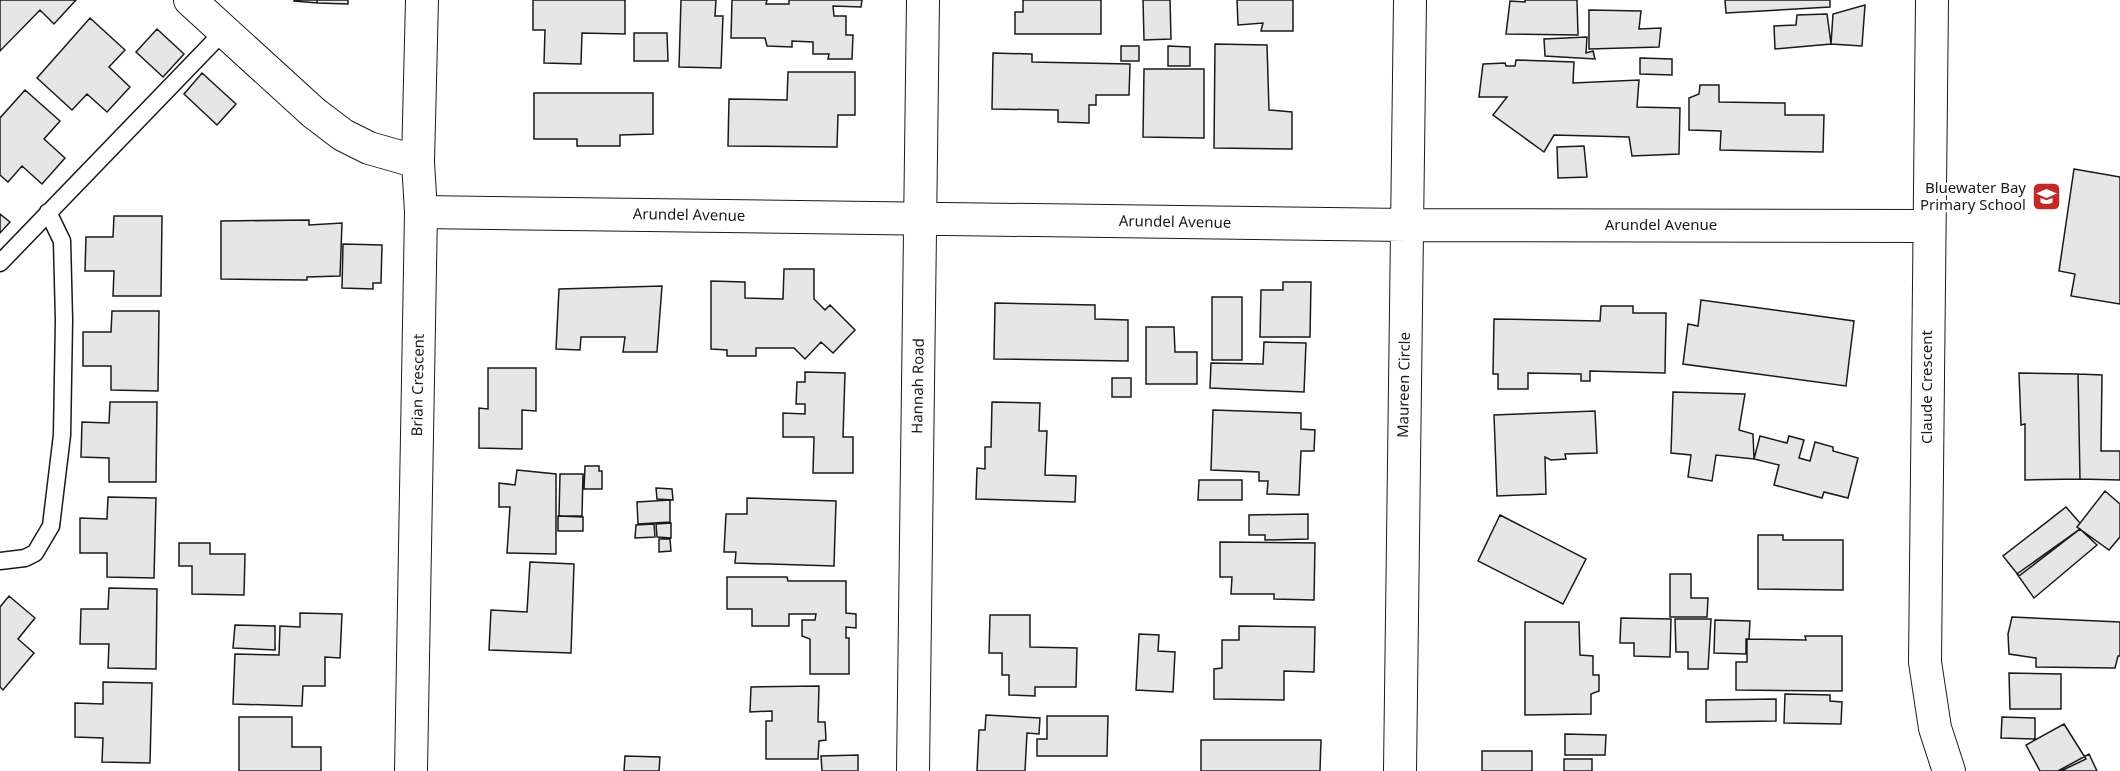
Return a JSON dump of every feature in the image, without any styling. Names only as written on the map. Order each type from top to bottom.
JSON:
[{"type":"street","points":[[189,0],[314,113],[343,135],[369,147],[418,162]]},
{"type":"street","name":"Brian Crescent","points":[[411,771],[421,212],[418,162],[422,0]]},
{"type":"street","name":"Hannah Road","points":[[913,771],[923,0]]},
{"type":"street","name":"Maureen Circle","points":[[1400,771],[1410,0]]},
{"type":"street","name":"Claude Crescent","points":[[1932,0],[1925,662],[1935,728],[1949,771]]},
{"type":"street","name":"Arundel Avenue","points":[[421,212],[1406,225],[1929,226]]},
{"type":"lane","points":[[0,263],[224,31]]},
{"type":"lane","points":[[0,561],[26,558],[35,553],[51,526],[62,435],[64,298],[62,241],[48,212]]},
{"type":"building","points":[[0,0],[76,0],[54,24],[40,10],[0,51]]},
{"type":"building","points":[[317,0],[317,3],[294,1]]},
{"type":"building","points":[[317,0],[348,0],[348,4],[317,3]]},
{"type":"building","points":[[533,0],[625,0],[625,34],[582,33],[581,64],[544,63],[545,30],[533,30]]},
{"type":"building","points":[[681,0],[716,0],[715,16],[723,16],[721,68],[679,67]]},
{"type":"building","points":[[732,0],[767,0],[766,4],[789,4],[789,0],[862,0],[861,7],[833,6],[834,16],[846,16],[846,35],[853,35],[852,59],[828,59],[829,54],[813,54],[813,42],[792,41],[792,47],[767,46],[765,38],[731,38]]},
{"type":"building","points":[[1023,0],[1101,0],[1101,34],[1015,34],[1015,12],[1023,12]]},
{"type":"building","points":[[1143,0],[1170,0],[1171,39],[1144,40]]},
{"type":"building","points":[[1237,0],[1293,0],[1293,31],[1261,31],[1263,23],[1238,25]]},
{"type":"building","points":[[1525,0],[1577,0],[1578,35],[1506,34],[1510,1],[1525,2]]},
{"type":"building","points":[[1725,0],[1830,0],[1830,7],[1726,13]]},
{"type":"building","points":[[1865,5],[1862,46],[1831,44],[1833,14]]},
{"type":"building","points":[[1589,10],[1641,11],[1639,29],[1661,28],[1659,47],[1589,49]]},
{"type":"building","points":[[1827,14],[1831,44],[1775,49],[1774,26],[1796,25],[1797,15]]},
{"type":"building","points":[[90,18],[125,50],[109,67],[130,87],[107,112],[87,94],[72,110],[37,78]]},
{"type":"building","points":[[157,29],[184,54],[163,77],[136,52]]},
{"type":"building","points":[[634,33],[667,33],[668,61],[634,61]]},
{"type":"building","points":[[1587,37],[1586,53],[1593,51],[1595,59],[1545,56],[1544,39]]},
{"type":"building","points":[[1215,44],[1267,45],[1269,110],[1292,112],[1292,149],[1214,148]]},
{"type":"building","points":[[1121,46],[1139,46],[1139,61],[1121,61]]},
{"type":"building","points":[[1168,46],[1190,47],[1190,66],[1168,66]]},
{"type":"building","points":[[993,53],[1032,54],[1032,62],[1130,64],[1129,95],[1096,95],[1096,105],[1089,105],[1089,123],[1058,122],[1058,110],[992,109]]},
{"type":"building","points":[[1640,58],[1672,59],[1672,75],[1640,74]]},
{"type":"building","points":[[1516,60],[1574,62],[1573,83],[1639,80],[1637,107],[1680,108],[1679,154],[1632,156],[1629,137],[1554,135],[1544,152],[1493,115],[1507,97],[1479,97],[1483,64],[1505,63],[1506,66],[1515,66]]},
{"type":"building","points":[[1144,69],[1204,69],[1204,138],[1143,137]]},
{"type":"building","points":[[788,72],[855,72],[855,115],[838,115],[837,147],[728,146],[729,99],[787,100]]},
{"type":"building","points":[[202,73],[236,104],[217,125],[184,94]]},
{"type":"building","points":[[1700,85],[1719,85],[1719,102],[1785,103],[1785,115],[1824,115],[1823,152],[1720,150],[1721,131],[1689,130],[1689,98],[1699,94]]},
{"type":"building","points":[[25,90],[60,121],[44,139],[65,158],[42,184],[22,166],[8,182],[0,175],[0,118]]},
{"type":"building","points":[[534,93],[653,93],[653,134],[620,135],[620,146],[577,146],[577,139],[534,139]]},
{"type":"building","points":[[1584,146],[1587,177],[1558,178],[1557,147]]},
{"type":"building","points":[[2074,169],[2120,177],[2120,304],[2071,296],[2075,274],[2059,271]]},
{"type":"building","points":[[0,214],[10,222],[0,233]]},
{"type":"building","points":[[114,216],[162,216],[161,296],[113,296],[114,271],[85,271],[86,237],[113,237]]},
{"type":"building","points":[[309,220],[309,225],[342,223],[340,276],[307,277],[307,280],[221,279],[221,221]]},
{"type":"building","points":[[343,244],[382,245],[381,283],[373,283],[373,289],[342,288]]},
{"type":"building","points":[[784,269],[814,269],[814,299],[825,310],[830,305],[855,330],[833,353],[821,342],[805,359],[794,348],[756,348],[756,356],[727,356],[727,350],[711,349],[711,281],[745,282],[745,298],[783,299]]},
{"type":"building","points":[[1283,282],[1311,282],[1310,337],[1260,337],[1261,290],[1283,290]]},
{"type":"building","points":[[662,286],[657,352],[623,352],[625,337],[581,337],[580,350],[556,349],[559,289]]},
{"type":"building","points":[[1212,297],[1242,297],[1242,360],[1212,360]]},
{"type":"building","points":[[1701,300],[1854,321],[1846,386],[1683,364],[1688,324],[1698,326]]},
{"type":"building","points":[[995,303],[1095,305],[1095,319],[1128,320],[1128,361],[994,359]]},
{"type":"building","points":[[1601,306],[1633,306],[1633,313],[1666,313],[1665,373],[1590,371],[1590,381],[1581,381],[1581,374],[1528,373],[1528,389],[1498,389],[1498,374],[1493,374],[1494,319],[1600,321]]},
{"type":"building","points":[[112,311],[159,311],[158,391],[111,390],[111,366],[83,366],[83,332],[111,332]]},
{"type":"building","points":[[1146,327],[1174,327],[1175,352],[1197,352],[1197,384],[1146,384]]},
{"type":"building","points":[[1264,342],[1306,343],[1304,392],[1210,388],[1211,363],[1263,364]]},
{"type":"building","points":[[488,368],[536,368],[536,411],[522,410],[522,449],[479,448],[479,408],[488,409]]},
{"type":"building","points":[[805,372],[845,373],[843,437],[853,437],[853,473],[813,473],[814,437],[783,437],[783,413],[805,414],[805,404],[796,404],[797,382],[805,382]]},
{"type":"building","points":[[2019,373],[2078,374],[2080,479],[2025,480],[2025,424],[2021,425]]},
{"type":"building","points":[[2078,374],[2102,375],[2101,451],[2120,451],[2120,480],[2080,479]]},
{"type":"building","points":[[1112,378],[1131,378],[1131,397],[1112,397]]},
{"type":"building","points":[[1673,392],[1745,394],[1739,430],[1753,434],[1754,459],[1716,455],[1712,481],[1688,477],[1691,455],[1671,453]]},
{"type":"building","points":[[110,402],[157,402],[156,482],[109,482],[109,458],[81,457],[82,422],[109,423]]},
{"type":"building","points":[[992,402],[1040,403],[1039,431],[1047,431],[1045,475],[1076,476],[1075,502],[976,499],[977,468],[985,469],[985,447],[991,447]]},
{"type":"building","points":[[1213,410],[1301,413],[1301,429],[1315,430],[1314,451],[1301,451],[1299,495],[1267,494],[1268,481],[1259,481],[1259,472],[1211,470]]},
{"type":"building","points":[[1595,411],[1597,453],[1565,454],[1566,459],[1551,460],[1545,457],[1546,494],[1497,496],[1494,415]]},
{"type":"building","points":[[1760,436],[1787,443],[1789,436],[1804,440],[1799,458],[1810,461],[1815,442],[1833,447],[1833,451],[1858,458],[1848,498],[1824,492],[1822,498],[1774,485],[1779,465],[1754,459]]},
{"type":"building","points":[[585,466],[599,466],[599,471],[602,471],[602,489],[584,489]]},
{"type":"building","points":[[517,470],[556,474],[556,554],[507,553],[510,507],[499,507],[499,483],[515,485]]},
{"type":"building","points":[[560,474],[583,474],[582,516],[559,516]]},
{"type":"building","points":[[1199,480],[1242,480],[1242,500],[1198,500]]},
{"type":"building","points":[[656,488],[672,489],[673,500],[657,499]]},
{"type":"building","points":[[2105,491],[2120,504],[2120,537],[2109,550],[2077,527]]},
{"type":"building","points":[[108,497],[156,498],[154,578],[107,577],[107,553],[80,553],[80,518],[107,519]]},
{"type":"building","points":[[747,498],[836,501],[834,566],[735,563],[736,552],[724,552],[726,514],[747,514]]},
{"type":"building","points":[[670,500],[670,522],[638,524],[637,502]]},
{"type":"building","points":[[2066,507],[2080,523],[2077,527],[2080,529],[2019,576],[2003,556]]},
{"type":"building","points":[[1308,514],[1308,539],[1265,540],[1265,535],[1249,535],[1249,515]]},
{"type":"building","points":[[1500,515],[1586,559],[1563,604],[1478,561]]},
{"type":"building","points":[[558,516],[583,517],[583,531],[558,531]]},
{"type":"building","points":[[671,523],[671,538],[657,537],[656,524]]},
{"type":"building","points":[[654,524],[655,537],[635,538],[636,525]]},
{"type":"building","points":[[2080,529],[2097,545],[2034,598],[2017,574]]},
{"type":"building","points":[[1758,535],[1783,535],[1783,540],[1843,540],[1843,590],[1758,589]]},
{"type":"building","points":[[659,539],[670,539],[671,551],[659,552]]},
{"type":"building","points":[[1220,542],[1315,543],[1314,600],[1274,599],[1274,594],[1231,594],[1232,577],[1220,577]]},
{"type":"building","points":[[179,543],[210,543],[210,554],[245,554],[244,595],[192,594],[192,566],[179,566]]},
{"type":"building","points":[[530,562],[574,564],[571,653],[489,650],[491,610],[527,612]]},
{"type":"building","points":[[1670,574],[1691,574],[1691,598],[1708,598],[1707,617],[1670,617]]},
{"type":"building","points":[[727,577],[787,577],[788,581],[846,581],[846,613],[856,614],[856,628],[846,627],[846,638],[849,638],[849,674],[810,674],[810,639],[802,636],[802,620],[815,620],[816,614],[789,614],[789,626],[752,626],[752,609],[727,609]]},
{"type":"building","points":[[109,588],[157,589],[156,669],[108,668],[109,644],[80,644],[81,609],[108,609]]},
{"type":"building","points":[[9,596],[35,618],[18,639],[34,653],[3,690],[0,687],[0,607]]},
{"type":"building","points":[[300,613],[342,614],[340,658],[325,657],[325,686],[303,686],[302,706],[233,704],[235,654],[279,655],[280,626],[300,627]]},
{"type":"building","points":[[990,615],[1030,615],[1030,647],[1077,648],[1076,687],[1035,687],[1035,696],[1009,695],[1009,675],[1002,675],[1002,653],[989,653]]},
{"type":"building","points":[[2012,617],[2120,622],[2120,656],[2118,656],[2115,668],[2036,667],[2036,658],[2009,654],[2008,634]]},
{"type":"building","points":[[1621,618],[1671,619],[1670,657],[1634,656],[1634,643],[1620,643]]},
{"type":"building","points":[[1675,619],[1711,619],[1708,669],[1688,669],[1688,652],[1676,652]]},
{"type":"building","points":[[1715,620],[1750,621],[1749,639],[1746,639],[1746,654],[1714,653]]},
{"type":"building","points":[[1525,622],[1579,622],[1580,655],[1593,656],[1593,675],[1599,675],[1599,691],[1591,694],[1591,714],[1525,715]]},
{"type":"building","points":[[235,625],[275,626],[275,650],[233,648]]},
{"type":"building","points":[[1239,626],[1315,627],[1314,672],[1284,671],[1284,700],[1214,699],[1214,669],[1222,668],[1222,640],[1239,640]]},
{"type":"building","points":[[1139,634],[1159,635],[1158,651],[1175,652],[1173,692],[1136,690]]},
{"type":"building","points":[[1805,636],[1842,636],[1842,691],[1736,690],[1736,662],[1747,662],[1747,639],[1806,640]]},
{"type":"building","points":[[2009,673],[2061,674],[2061,709],[2010,709]]},
{"type":"building","points":[[103,682],[152,683],[150,763],[102,762],[103,738],[75,737],[75,703],[103,704]]},
{"type":"building","points":[[819,686],[818,722],[825,722],[826,740],[819,741],[818,759],[766,759],[766,721],[772,721],[772,711],[750,712],[751,687]]},
{"type":"building","points":[[1785,694],[1830,695],[1830,701],[1842,702],[1841,724],[1784,723]]},
{"type":"building","points":[[1776,699],[1776,721],[1706,722],[1706,700]]},
{"type":"building","points":[[986,715],[1040,718],[1039,734],[1027,733],[1025,771],[977,771],[979,730],[985,730]]},
{"type":"building","points":[[1047,716],[1108,716],[1107,756],[1037,756],[1037,739],[1047,739]]},
{"type":"building","points":[[239,717],[292,717],[292,747],[321,747],[321,771],[239,771]]},
{"type":"building","points":[[2002,717],[2035,718],[2035,739],[2001,738]]},
{"type":"building","points":[[2064,724],[2086,759],[2061,771],[2040,771],[2026,745]]},
{"type":"building","points":[[1565,734],[1606,735],[1605,755],[1565,755]]},
{"type":"building","points":[[1201,740],[1321,740],[1320,771],[1201,771]]},
{"type":"building","points":[[1482,751],[1532,751],[1532,771],[1482,771]]},
{"type":"building","points":[[2089,754],[2097,771],[2058,771]]},
{"type":"building","points":[[858,755],[858,771],[822,771],[821,756]]},
{"type":"building","points":[[625,756],[660,757],[659,771],[624,771]]},
{"type":"building","points":[[1564,759],[1592,759],[1592,771],[1564,771]]},
{"type":"place","name":"Bluewater Bay Primary School","points":[[2047,197]]}]
